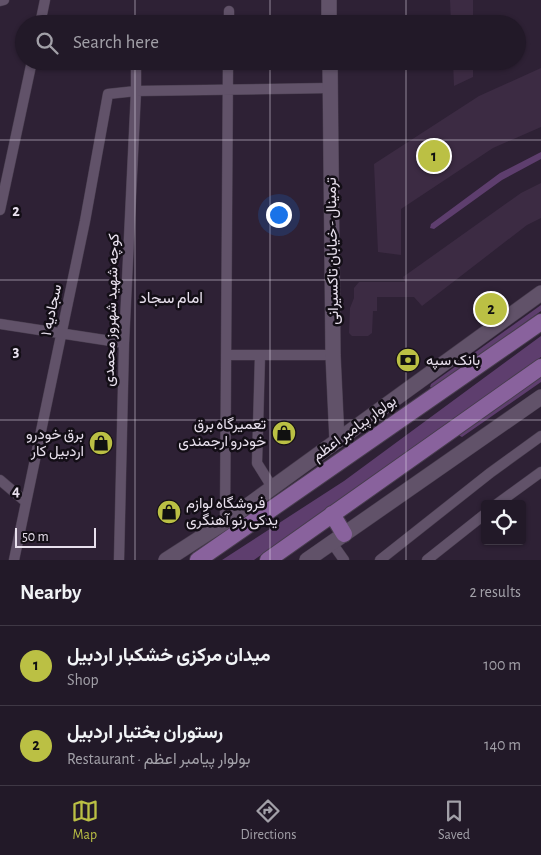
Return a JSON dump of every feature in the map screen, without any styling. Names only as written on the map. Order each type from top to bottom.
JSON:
[{"type":"main road","points":[[329,0],[329,15]]},
{"type":"main road","name":"ترمینال - خیابان تاکسیرانی","points":[[330,70],[337,441]]},
{"type":"main road","name":"بولوار پیامبر اعظم","points":[[166,560],[225,522],[541,294]]},
{"type":"main road","name":"بولوار پیامبر اعظم","points":[[198,560],[541,322]]},
{"type":"main road","points":[[268,560],[541,367]]},
{"type":"main road","points":[[309,559],[541,397]]},
{"type":"main road","points":[[332,514],[338,538]]},
{"type":"street","points":[[0,1],[4,0]]},
{"type":"street","points":[[42,15],[45,0]]},
{"type":"street","points":[[0,210],[30,70]]},
{"type":"street","name":"کوچه شهید شهروز محمدی","points":[[119,560],[124,344],[136,70]]},
{"type":"street","points":[[225,522],[228,70]]},
{"type":"street","points":[[136,91],[228,88],[330,88]]},
{"type":"street","name":"سجادیه ۱","points":[[14,560],[85,221],[108,94],[136,91]]},
{"type":"street","points":[[0,324],[124,344]]},
{"type":"street","points":[[226,355],[334,355]]},
{"type":"street","points":[[260,355],[257,463],[272,487]]},
{"type":"street","points":[[380,560],[490,473],[541,436]]},
{"type":"street","points":[[502,500],[541,472]]},
{"type":"street","points":[[0,480],[26,502]]},
{"type":"street","points":[[427,560],[481,517]]},
{"type":"street","points":[[338,538],[344,560]]},
{"type":"shaded area","points":[[450,0],[473,0],[473,15],[451,15]]},
{"type":"shaded area","points":[[541,68],[541,127],[493,148],[401,209],[401,255],[378,252],[374,164],[479,96]]},
{"type":"shaded area","points":[[453,70],[473,70],[473,77],[454,86]]},
{"type":"shaded area","points":[[541,152],[541,159],[502,180],[434,229],[430,228],[431,224],[500,173]]},
{"type":"shaded area","points":[[541,183],[541,218],[527,225],[422,306],[414,297],[377,297],[377,311],[373,311],[372,333],[368,336],[352,336],[349,333],[350,308],[354,298],[354,288],[359,282],[405,282],[403,277],[521,193]]},
{"type":"shaded area","points":[[541,305],[541,311],[434,389],[430,387],[431,384]]},
{"type":"shaded area","points":[[541,336],[541,357],[254,560],[222,560],[344,481]]},
{"type":"shaded area","points":[[541,377],[541,382],[462,437],[460,436],[459,434]]},
{"type":"place","name":"میدان مرکزی خشکبار اردبیل","points":[[434,156]]},
{"type":"place","name":"رستوران بختیار اردبیل","points":[[491,309]]},
{"type":"place","name":"بانک سپه","points":[[408,360]]},
{"type":"place","name":"تعمیرگاه برق خودرو ارجمندی","points":[[284,433]]},
{"type":"place","name":"برق خودرو اردبیل کار","points":[[101,443]]},
{"type":"place","name":"فروشگاه لوازم یدکی رنو آهنگری","points":[[169,512]]},
{"type":"district","name":"امام سجاد","points":[[171,297]]}]
